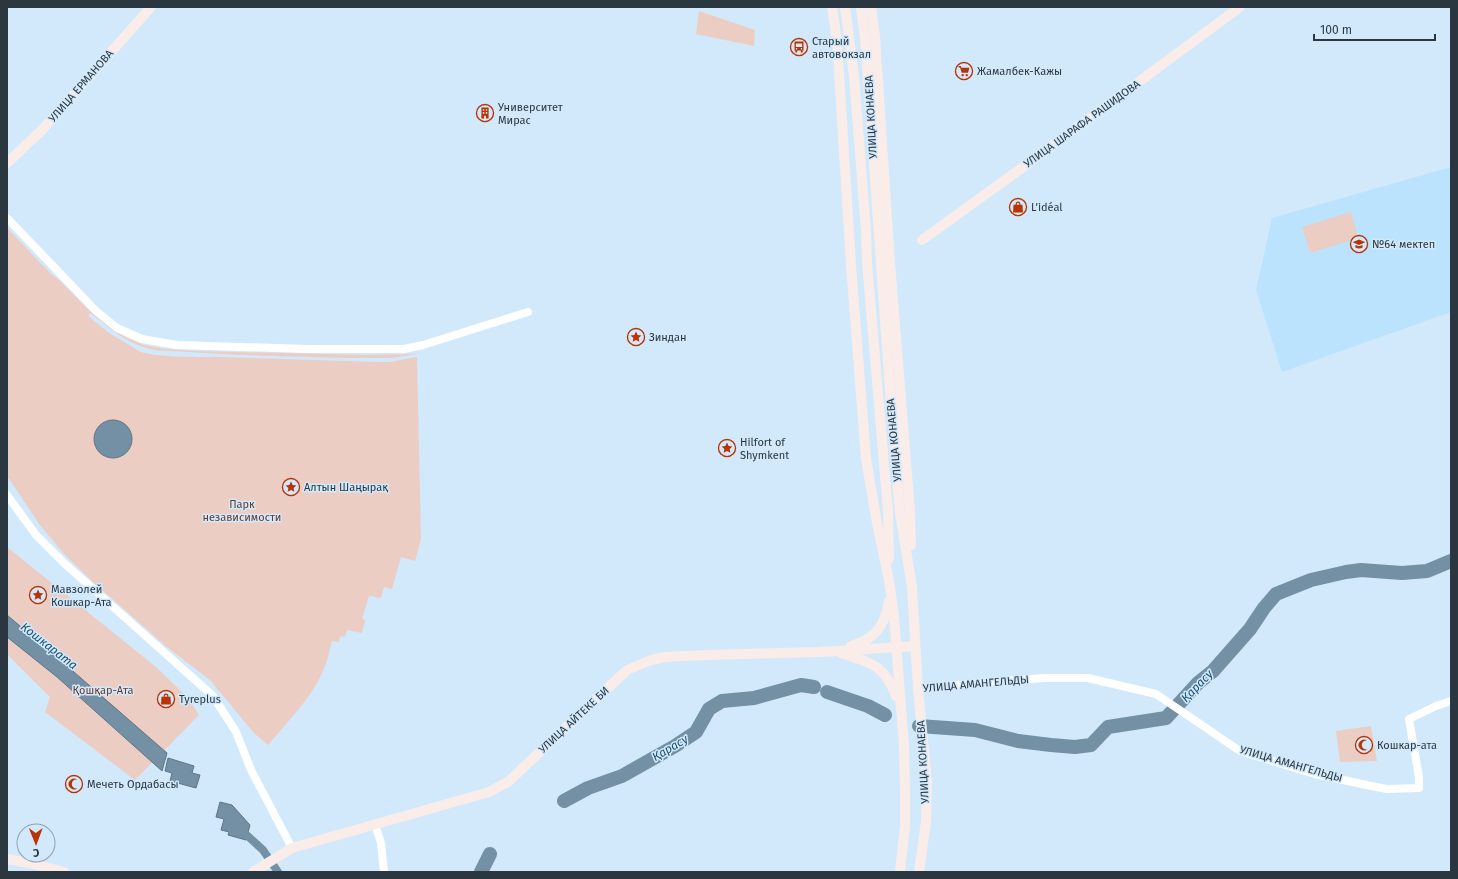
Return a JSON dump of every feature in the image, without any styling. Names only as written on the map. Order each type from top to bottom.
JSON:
[{"type":"main road","name":"УЛИЦА ЕРМАНОВА","points":[[7,163],[42,130],[151,7]]},
{"type":"main road","name":"УЛИЦА КОНАЕВА","points":[[832,7],[837,48],[851,265],[866,459],[891,591],[894,616],[895,647],[904,746],[905,826],[900,872]]},
{"type":"main road","name":"УЛИЦА КОНАЕВА","points":[[845,7],[854,76],[862,198],[866,231],[867,271],[888,511],[889,580]]},
{"type":"main road","name":"УЛИЦА КОНАЕВА","points":[[861,7],[866,53],[880,263],[900,513],[912,587],[918,689],[927,782],[926,821],[919,872]]},
{"type":"main road","points":[[871,7],[875,37],[890,263],[910,512],[912,587]]},
{"type":"main road","name":"УЛИЦА ШАРАФА РАШИДОВА","points":[[922,240],[1240,7]]},
{"type":"main road","points":[[836,651],[862,643],[873,636],[882,624],[887,613],[891,591]]},
{"type":"main road","name":"УЛИЦА АЙТЕКЕ БИ","points":[[254,871],[289,850],[489,792],[508,782],[627,670],[651,660],[707,655],[789,654],[915,646]]},
{"type":"main road","points":[[836,651],[874,664],[890,681],[900,706]]},
{"type":"main road","points":[[7,859],[64,872]]},
{"type":"street","points":[[7,218],[96,311],[117,328],[142,339],[177,345],[315,349],[404,349],[423,345],[528,312]]},
{"type":"street","points":[[7,495],[36,535],[64,563],[213,696],[236,732],[251,770],[289,850]]},
{"type":"street","name":"УЛИЦА АМАНГЕЛЬДЫ","points":[[918,689],[1045,678],[1088,678],[1156,694],[1240,751],[1315,774],[1387,789],[1419,788],[1419,777],[1409,719],[1436,706],[1451,701]]},
{"type":"street","points":[[375,824],[381,843],[384,872]]},
{"type":"shaded area","name":"№64 мектеп","points":[[1451,167],[1451,312],[1282,372],[1256,290],[1272,218]]},
{"type":"shaded area","points":[[109,420],[117,420],[127,425],[131,432],[131,446],[127,453],[117,458],[109,458],[99,453],[97,450],[94,443],[94,435],[99,425],[102,423]]},
{"type":"shaded area","points":[[7,615],[167,753],[162,771],[57,677],[7,637]]},
{"type":"shaded area","points":[[168,758],[194,766],[192,773],[200,775],[196,788],[170,781],[172,773],[165,771]]},
{"type":"shaded area","points":[[220,802],[232,805],[250,825],[246,840],[228,835],[229,832],[221,830],[224,819],[216,817]]},
{"type":"green space","points":[[699,11],[755,30],[754,46],[696,34]]},
{"type":"green space","points":[[1351,212],[1358,238],[1310,253],[1302,227]]},
{"type":"green space","name":"Парк независимости","points":[[7,228],[51,274],[57,278],[87,308],[114,330],[127,338],[144,345],[165,349],[196,351],[366,355],[418,354],[392,358],[349,358],[240,355],[154,350],[127,340],[90,313],[88,316],[109,333],[141,352],[150,354],[376,362],[389,362],[417,357],[421,539],[415,561],[401,557],[392,589],[384,587],[381,598],[369,596],[362,619],[365,620],[362,633],[347,630],[345,637],[340,636],[339,642],[332,641],[324,669],[317,683],[298,710],[268,745],[254,733],[210,680],[168,648],[93,582],[65,555],[40,525],[7,476]]},
{"type":"green space","name":"Қошқар-Ата","points":[[7,547],[156,667],[189,699],[199,715],[135,780],[45,712],[50,697],[7,654]]},
{"type":"green space","points":[[1371,726],[1377,761],[1340,762],[1336,731]]},
{"type":"waterway","name":"Қарасу","points":[[919,726],[975,730],[1018,741],[1051,745],[1075,747],[1091,745],[1108,727],[1166,718],[1198,683],[1213,671],[1250,629],[1264,608],[1276,594],[1311,580],[1346,572],[1361,570],[1402,573],[1427,571],[1451,561]]},
{"type":"waterway","name":"Қарасу","points":[[564,801],[588,788],[622,776],[675,746],[696,732],[709,709],[722,701],[754,698],[801,685],[814,687]]},
{"type":"waterway","name":"Қарасу","points":[[827,692],[868,706],[885,715]]},
{"type":"waterway","points":[[239,828],[263,850],[278,872]]},
{"type":"waterway","name":"Қарасу","points":[[481,872],[490,854]]},
{"type":"place","name":"Старый автовокзал","points":[[799,47]]},
{"type":"place","name":"Жамалбек-Кажы","points":[[964,71]]},
{"type":"place","name":"Университет Мирас","points":[[485,113]]},
{"type":"place","name":"L’idéal","points":[[1018,207]]},
{"type":"place","name":"№64 мектеп","points":[[1359,244]]},
{"type":"place","name":"Зиндан","points":[[636,337]]},
{"type":"place","name":"Hilfort of Shymkent","points":[[727,448]]},
{"type":"place","name":"Алтын Шаңырақ","points":[[291,487]]},
{"type":"place","name":"Мавзолей Кошкар-Ата","points":[[38,595]]},
{"type":"place","name":"Tyreplus","points":[[166,699]]},
{"type":"place","name":"Кошкар-ата","points":[[1364,745]]},
{"type":"place","name":"Мечеть Ордабасы","points":[[74,784]]},
{"type":"water label","name":"Кошкарата","points":[[49,646]]}]
